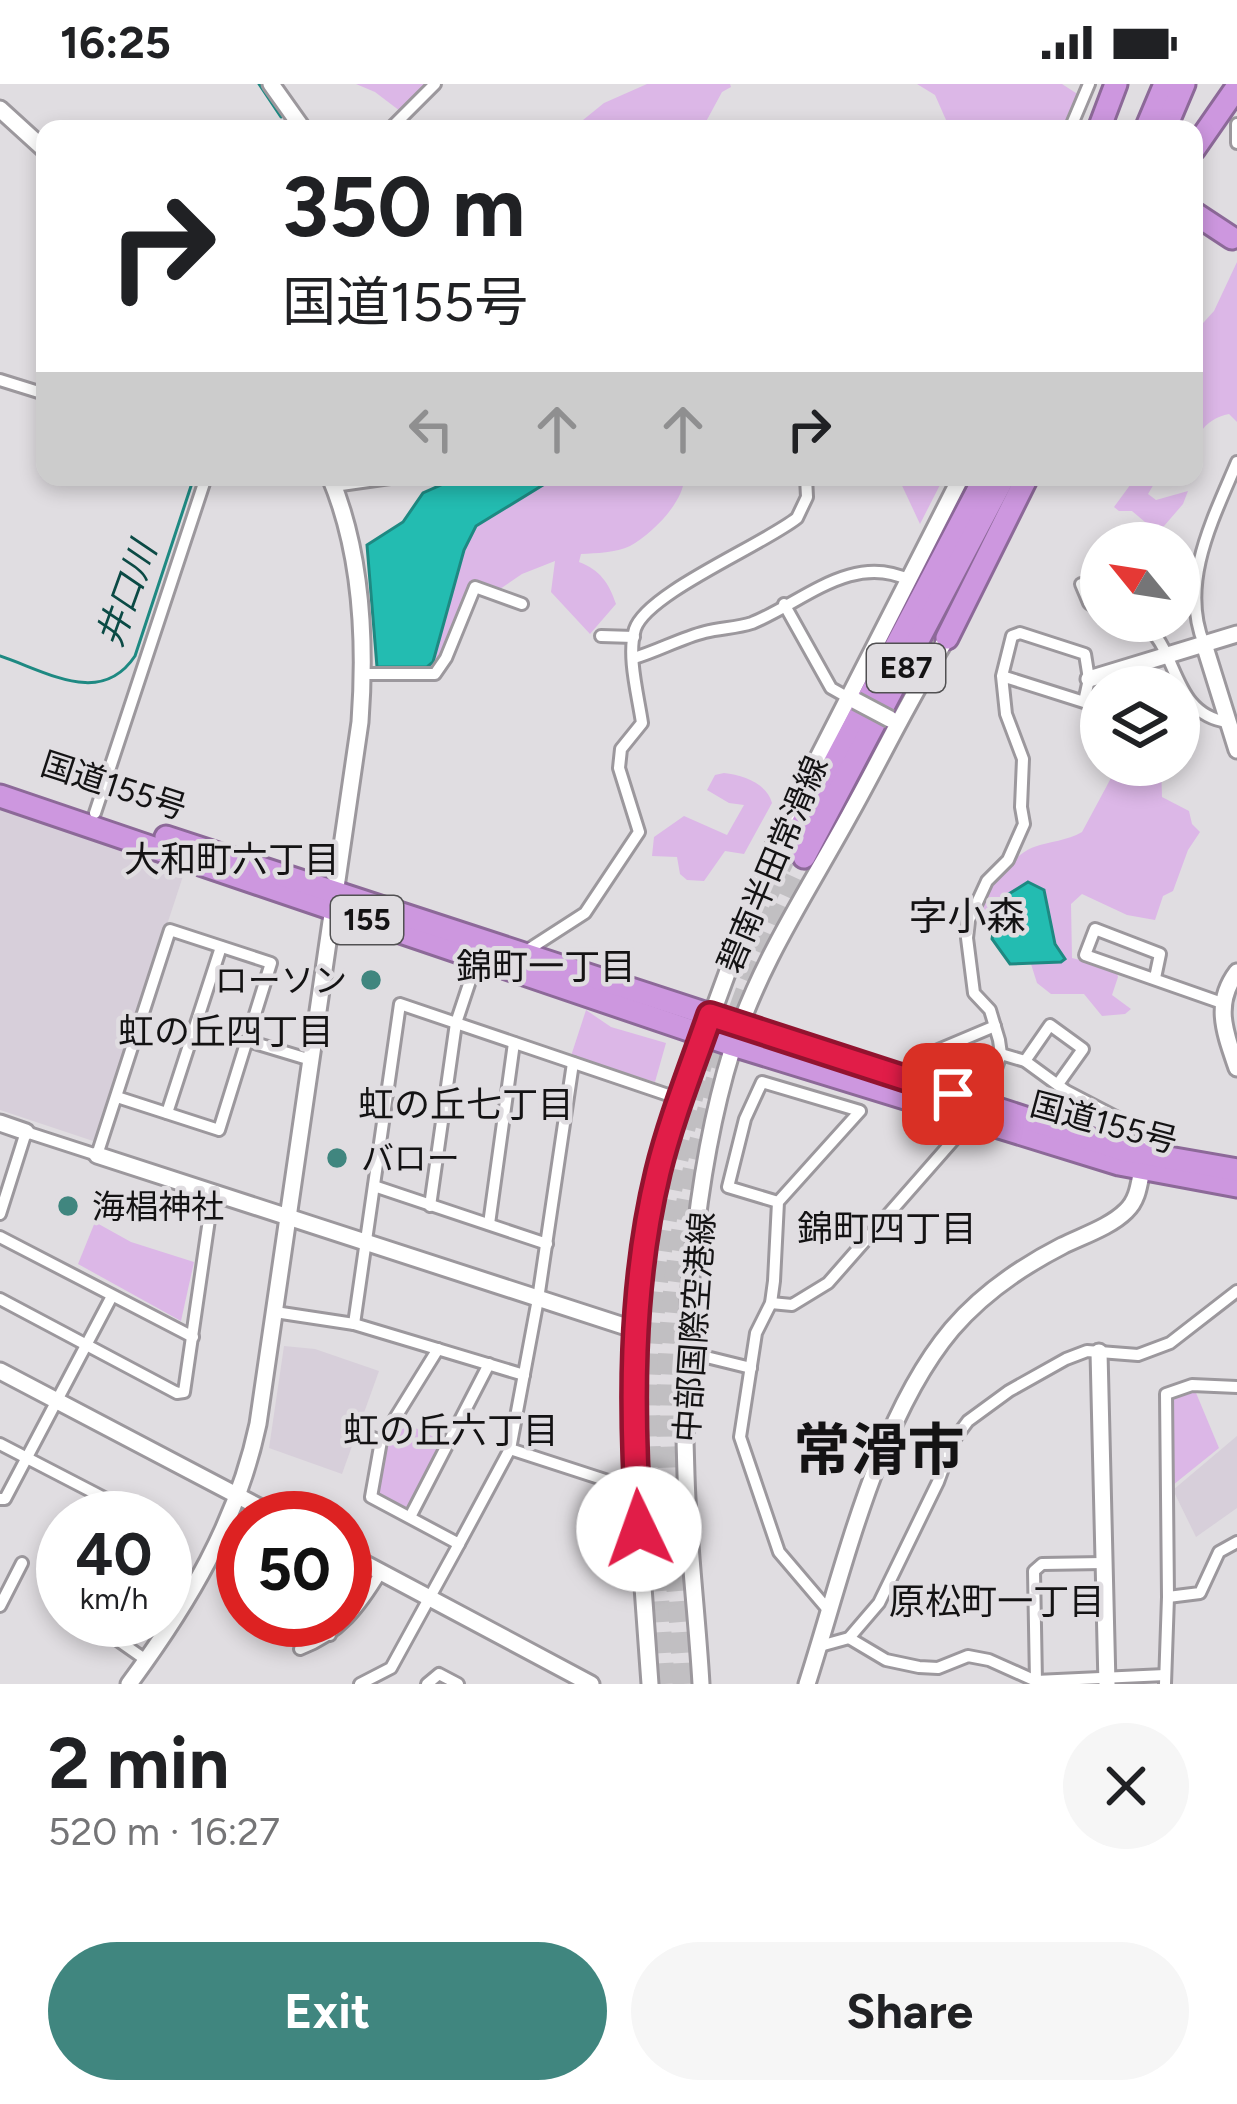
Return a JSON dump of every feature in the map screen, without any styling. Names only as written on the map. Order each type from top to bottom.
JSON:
[{"type":"highway","points":[[1102,120],[1116,84]]},
{"type":"highway","points":[[1150,120],[1165,84]]},
{"type":"highway","points":[[1169,120],[1184,84]]},
{"type":"highway","points":[[1197,120],[1226,84]]},
{"type":"highway","points":[[1203,136],[1237,87]]},
{"type":"highway","points":[[1203,219],[1234,238]]},
{"type":"highway","name":"E87","points":[[980,486],[797,853],[999,486]]},
{"type":"highway","points":[[947,638],[1023,486]]},
{"type":"highway","name":"国道155号","points":[[0,782],[333,900],[478,957],[1144,1162],[1237,1186]]},
{"type":"highway","name":"国道155号","points":[[0,796],[333,900],[523,953],[706,1025]]},
{"type":"highway","name":"国道155号","points":[[1144,1162],[1237,1170]]},
{"type":"street","points":[[272,84],[297,120]]},
{"type":"street","points":[[399,120],[435,84]]},
{"type":"street","points":[[1074,120],[1089,84]]},
{"type":"street","points":[[0,110],[36,142]]},
{"type":"street","points":[[1237,124],[1237,143]]},
{"type":"street","points":[[1203,226],[1234,238]]},
{"type":"street","points":[[0,380],[36,391]]},
{"type":"street","points":[[1237,462],[1232,490],[1195,581],[1196,620],[1237,750]]},
{"type":"street","points":[[94,813],[203,486]]},
{"type":"street","points":[[241,1491],[258,1424],[275,1312],[364,674],[360,596],[333,486]]},
{"type":"street","points":[[523,953],[586,913],[639,832],[619,768],[621,748],[642,723],[634,658],[640,620],[662,598],[796,518],[807,497],[806,486]]},
{"type":"street","name":"碧南半田常滑線","points":[[706,1025],[776,840],[852,699],[957,486]]},
{"type":"street","name":"碧南半田常滑線","points":[[737,1035],[778,941],[895,722],[1034,486]]},
{"type":"street","points":[[634,658],[699,633],[753,622],[835,580],[866,572],[894,572],[910,580]]},
{"type":"street","points":[[364,674],[435,674],[473,588],[522,604]]},
{"type":"street","points":[[784,604],[831,688],[895,722]]},
{"type":"street","points":[[995,1026],[919,1058],[917,1067],[945,1077],[961,1074],[989,1090],[1000,1054],[995,1026],[990,1010],[974,993],[967,938],[987,881],[1008,860],[1024,824],[1023,759],[1006,714],[1002,676],[1012,636],[1020,633],[1085,654],[1087,666]]},
{"type":"street","points":[[1132,666],[1237,634]]},
{"type":"street","points":[[601,636],[634,638]]},
{"type":"street","points":[[1158,642],[1196,708],[1228,722]]},
{"type":"street","points":[[1002,676],[1080,701]]},
{"type":"street","points":[[1160,954],[1095,929],[1085,955],[1222,1003]]},
{"type":"street","points":[[97,1155],[170,930],[272,963],[219,1130],[117,1097]]},
{"type":"street","points":[[1155,977],[1164,938]]},
{"type":"street","points":[[166,1113],[221,947]]},
{"type":"street","points":[[430,1206],[457,1023],[478,957]]},
{"type":"street","points":[[1237,972],[1222,1003],[1221,1023],[1237,1068]]},
{"type":"street","points":[[354,1324],[400,1004],[680,1099]]},
{"type":"street","points":[[1025,1061],[1050,1024],[1082,1049],[1058,1084]]},
{"type":"street","name":"中部国際空港線","points":[[650,1684],[636,1490],[636,1330],[657,1179],[706,1025]]},
{"type":"street","name":"中部国際空港線","points":[[701,1684],[686,1481],[686,1352],[709,1152],[737,1035]]},
{"type":"street","points":[[248,1041],[311,1060]]},
{"type":"street","points":[[488,1224],[514,1043]]},
{"type":"street","points":[[807,1684],[887,1441],[923,1367],[956,1325],[997,1287],[1042,1256],[1126,1212],[1137,1194],[1145,1140],[1137,1128],[1066,1091],[1025,1061],[1000,1054]]},
{"type":"street","points":[[360,1684],[388,1678],[510,1449],[573,1063]]},
{"type":"street","points":[[778,1202],[728,1187],[745,1119],[762,1082],[860,1111],[778,1202],[771,1303],[756,1334],[740,1437],[779,1552],[830,1612]]},
{"type":"street","points":[[0,1123],[636,1330]]},
{"type":"street","points":[[771,1303],[792,1305],[828,1282],[964,1128]]},
{"type":"street","points":[[0,1214],[4,1188],[26,1132]]},
{"type":"street","points":[[374,1186],[547,1244]]},
{"type":"street","points":[[0,1299],[177,1393],[184,1392],[213,1192]]},
{"type":"street","points":[[0,1237],[193,1337]]},
{"type":"street","points":[[820,1646],[849,1638],[879,1603],[960,1429],[1009,1391],[1066,1359],[1088,1351],[1126,1358],[1170,1342],[1237,1291]]},
{"type":"street","points":[[0,1499],[5,1499],[112,1296]]},
{"type":"street","points":[[275,1312],[354,1324],[524,1375]]},
{"type":"street","points":[[437,1349],[381,1441],[371,1497],[459,1544]]},
{"type":"street","points":[[686,1352],[751,1368]]},
{"type":"street","points":[[1099,1352],[1106,1682]]},
{"type":"street","points":[[410,1516],[488,1364]]},
{"type":"street","points":[[0,1371],[228,1491]]},
{"type":"street","points":[[849,1638],[906,1666],[938,1668],[968,1656],[1036,1682],[1165,1680],[1166,1394],[1192,1385],[1237,1387]]},
{"type":"street","points":[[357,1432],[381,1441]]},
{"type":"street","points":[[0,1444],[90,1491]]},
{"type":"street","points":[[510,1449],[636,1490]]},
{"type":"street","points":[[1168,1597],[1200,1593],[1219,1552],[1237,1542]]},
{"type":"street","points":[[129,1684],[202,1575],[216,1545]]},
{"type":"street","points":[[1036,1682],[1034,1571],[1042,1564],[1103,1563]]},
{"type":"street","points":[[0,1606],[22,1564]]},
{"type":"street","points":[[372,1567],[591,1684]]},
{"type":"street","points":[[372,1586],[381,1572]]},
{"type":"street","points":[[127,1647],[146,1660]]},
{"type":"street","points":[[300,1649],[304,1647]]},
{"type":"street","points":[[428,1684],[439,1674],[458,1684]]},
{"type":"shaded area","points":[[356,84],[426,84],[400,111]]},
{"type":"shaded area","points":[[647,84],[731,87],[722,92],[707,120],[583,120],[604,103]]},
{"type":"shaded area","points":[[917,84],[1062,84],[1079,95],[1068,120],[946,120],[935,95]]},
{"type":"shaded area","points":[[1237,262],[1237,422],[1229,414],[1203,429],[1203,323],[1214,311]]},
{"type":"shaded area","points":[[541,486],[683,486],[673,506],[639,541],[619,550],[581,554],[579,562],[603,578],[616,604],[590,634],[551,592],[555,561],[500,589],[471,583],[442,658],[431,670],[427,667],[435,658],[464,550],[476,526]]},
{"type":"shaded area","points":[[902,486],[939,486],[920,524]]},
{"type":"shaded area","points":[[1129,486],[1153,486],[1148,494],[1156,500],[1188,491],[1167,522],[1145,522],[1132,511],[1114,507]]},
{"type":"shaded area","points":[[715,775],[754,782],[772,803],[744,854],[725,851],[704,881],[687,880],[680,874],[677,857],[652,856],[654,837],[684,816],[727,835],[744,805],[729,803],[707,790]]},
{"type":"shaded area","points":[[1107,786],[1162,786],[1162,797],[1189,811],[1200,832],[1173,891],[1163,896],[1155,920],[1127,915],[1082,894],[1071,904],[1072,958],[1116,969],[1112,995],[1131,1009],[1125,1014],[1102,1016],[1084,994],[1051,994],[1037,983],[1031,964],[1061,962],[1053,935],[999,900],[994,915],[978,914],[991,886],[1017,857],[1082,832]]},
{"type":"shaded area","points":[[0,807],[185,870],[93,1141],[0,1110]]},
{"type":"shaded area","points":[[586,1010],[611,1027],[666,1043],[655,1082],[571,1056]]},
{"type":"shaded area","points":[[95,1222],[131,1242],[194,1262],[181,1321],[78,1264]]},
{"type":"shaded area","points":[[284,1346],[315,1349],[379,1371],[342,1474],[269,1448]]},
{"type":"shaded area","points":[[1194,1388],[1219,1448],[1173,1485],[1170,1397]]},
{"type":"shaded area","points":[[411,1426],[444,1442],[410,1510],[377,1493],[388,1444]]},
{"type":"shaded area","points":[[1237,1436],[1237,1508],[1196,1537],[1173,1490]]},
{"type":"water","points":[[439,486],[541,486],[476,526],[464,550],[433,662],[427,667],[377,667],[367,545],[403,522],[423,493]]},
{"type":"water","points":[[1028,882],[1044,890],[1055,944],[1065,959],[1061,962],[1010,964],[992,939],[999,900]]},
{"type":"waterway","name":"井口川","points":[[259,84],[281,117]]},
{"type":"waterway","name":"井口川","points":[[0,656],[73,681],[106,680],[121,671],[135,656],[191,486]]},
{"type":"tunnel","points":[[741,952],[789,849]]},
{"type":"tunnel","points":[[683,1684],[667,1419],[676,1273],[702,1130],[722,1060],[773,924],[804,857]]},
{"type":"tunnel","points":[[664,1684],[651,1468],[652,1338],[671,1192],[706,1049]]},
{"type":"place","name":"ローソン","points":[[371,980]]},
{"type":"place","name":"バロー","points":[[337,1158]]},
{"type":"place","name":"海椙神社","points":[[68,1206]]},
{"type":"district","name":"大和町六丁目","points":[[232,859]]},
{"type":"district","name":"字小森","points":[[967,916]]},
{"type":"district","name":"錦町一丁目","points":[[546,966]]},
{"type":"district","name":"虹の丘四丁目","points":[[226,1031]]},
{"type":"district","name":"虹の丘七丁目","points":[[466,1104]]},
{"type":"district","name":"錦町四丁目","points":[[887,1228]]},
{"type":"district","name":"虹の丘六丁目","points":[[451,1430]]},
{"type":"district","name":"常滑市","points":[[879,1450]]},
{"type":"district","name":"原松町一丁目","points":[[997,1601]]},
{"type":"route","points":[[639,1529],[634,1389],[642,1270],[667,1137],[710,1015],[953,1094]]}]
